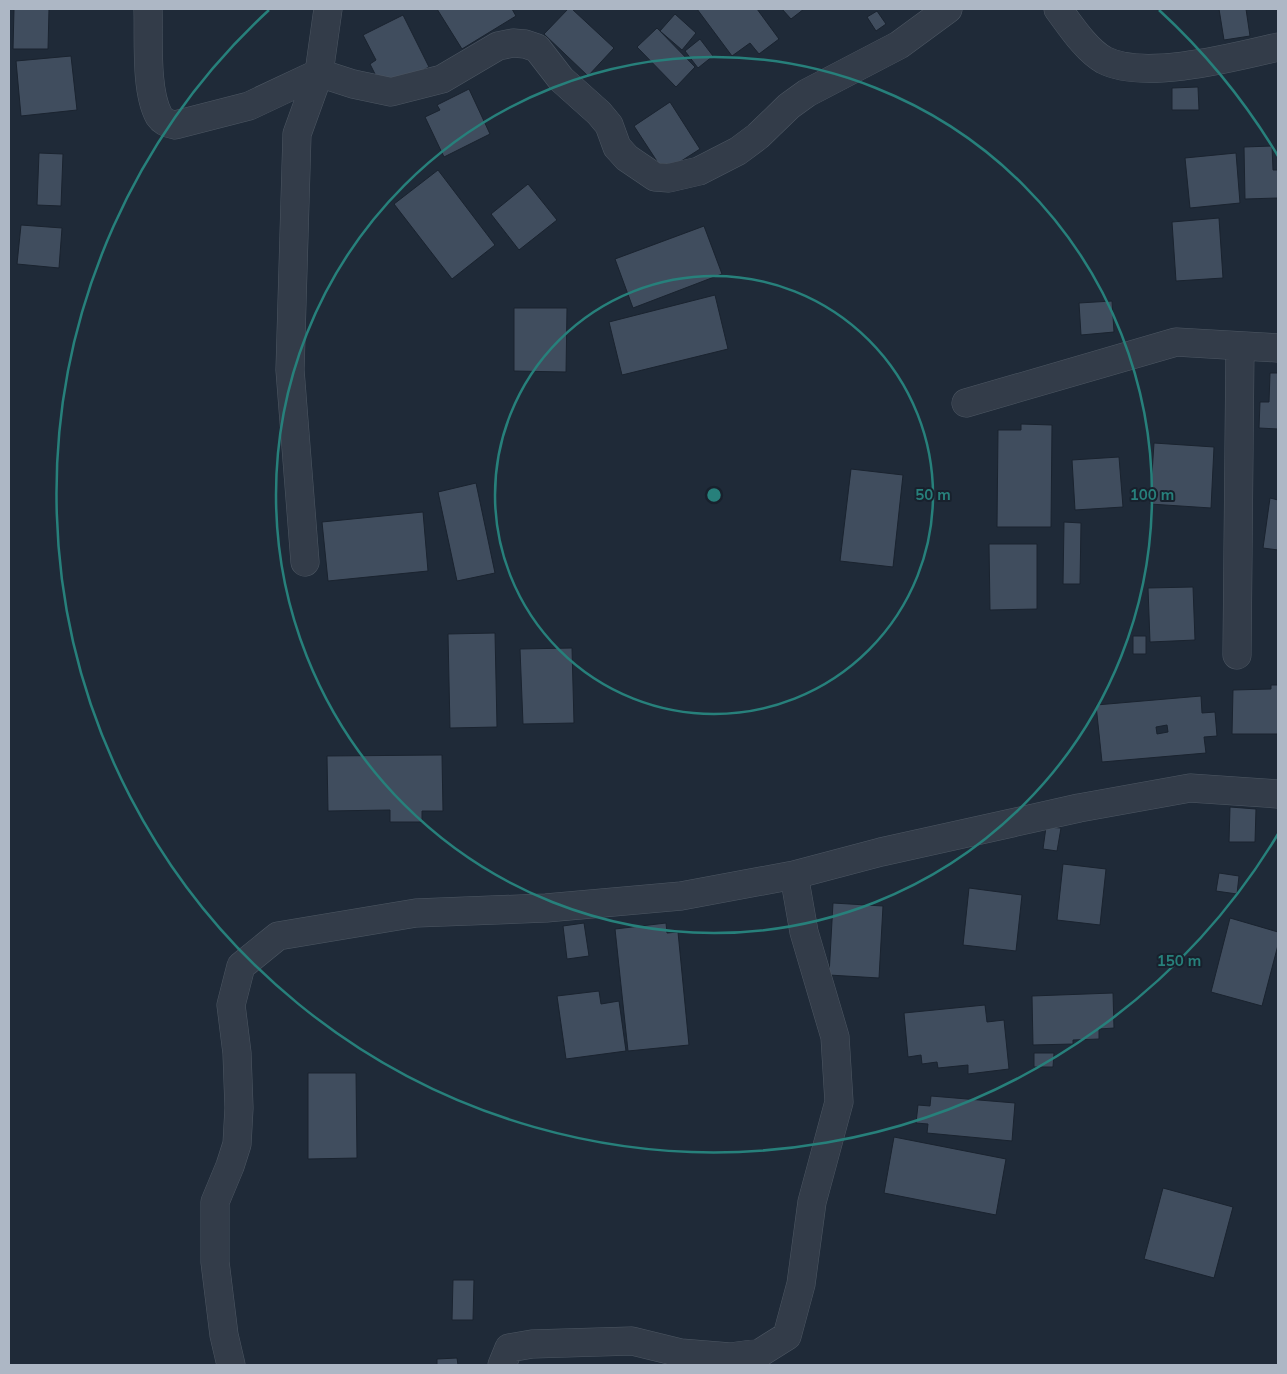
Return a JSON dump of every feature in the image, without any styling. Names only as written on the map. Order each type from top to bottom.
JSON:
[{"type":"street","points":[[148,9],[152,98],[160,117],[168,124],[175,125],[249,106],[319,73],[353,84],[392,92],[442,79],[498,46],[513,43],[525,44],[537,48],[561,79],[600,113],[609,125],[617,147],[627,158],[655,177],[669,178],[699,171],[738,150],[758,136],[789,106],[806,94],[899,45],[948,9]]},
{"type":"street","points":[[305,562],[290,370],[297,134],[319,73],[328,9]]},
{"type":"street","points":[[1058,9],[1082,41],[1104,60],[1133,68],[1192,65],[1278,47]]},
{"type":"street","points":[[966,403],[1176,342],[1278,348]]},
{"type":"street","points":[[1237,655],[1240,346]]},
{"type":"street","points":[[230,1365],[214,1262],[214,1202],[230,1166],[237,1144],[239,1108],[237,1053],[232,1005],[241,966],[278,936],[416,913],[546,908],[682,896],[794,875],[881,852],[1078,808],[1190,788],[1278,794]]},
{"type":"street","points":[[502,1365],[509,1348],[532,1344],[632,1341],[682,1353],[730,1357],[760,1354],[787,1336],[801,1284],[812,1202],[839,1102],[835,1037],[804,932],[794,875]]},
{"type":"building","points":[[14,9],[49,9],[48,49],[13,49]]},
{"type":"building","points":[[437,9],[512,9],[516,16],[462,49]]},
{"type":"building","points":[[568,9],[572,9],[614,48],[588,76],[544,34]]},
{"type":"building","points":[[697,9],[757,9],[779,39],[759,54],[750,43],[732,56]]},
{"type":"building","points":[[782,9],[804,9],[791,19]]},
{"type":"building","points":[[1219,9],[1246,9],[1250,36],[1224,40]]},
{"type":"building","points":[[877,11],[886,24],[876,31],[867,17]]},
{"type":"building","points":[[675,14],[696,33],[682,50],[660,31]]},
{"type":"building","points":[[403,15],[429,67],[390,87],[379,82],[370,64],[376,60],[363,35]]},
{"type":"building","points":[[657,28],[695,67],[676,87],[637,47]]},
{"type":"building","points":[[700,39],[713,56],[698,68],[685,51]]},
{"type":"building","points":[[71,56],[77,110],[21,116],[16,61]]},
{"type":"building","points":[[1198,87],[1199,110],[1172,110],[1172,88]]},
{"type":"building","points":[[469,89],[490,134],[444,157],[425,117],[440,110],[437,105]]},
{"type":"building","points":[[670,102],[700,149],[664,172],[634,126]]},
{"type":"building","points":[[1272,146],[1273,170],[1278,170],[1278,198],[1245,199],[1244,147]]},
{"type":"building","points":[[39,153],[63,154],[61,206],[37,205]]},
{"type":"building","points":[[1236,153],[1240,203],[1190,208],[1185,158]]},
{"type":"building","points":[[438,170],[495,245],[452,279],[394,204]]},
{"type":"building","points":[[528,184],[557,220],[519,250],[491,214]]},
{"type":"building","points":[[1219,218],[1223,278],[1176,281],[1172,222]]},
{"type":"building","points":[[21,225],[62,228],[59,268],[17,264]]},
{"type":"building","points":[[704,226],[722,274],[633,308],[615,259]]},
{"type":"building","points":[[715,295],[728,349],[622,375],[609,322]]},
{"type":"building","points":[[1112,301],[1114,332],[1081,335],[1079,303]]},
{"type":"building","points":[[514,308],[567,308],[566,372],[514,371]]},
{"type":"building","points":[[1270,373],[1278,373],[1278,429],[1259,428],[1260,402],[1269,402]]},
{"type":"building","points":[[1021,424],[1052,425],[1051,527],[997,527],[998,430],[1021,430]]},
{"type":"building","points":[[1154,443],[1214,447],[1211,508],[1150,504]]},
{"type":"building","points":[[1119,457],[1123,507],[1075,510],[1072,460]]},
{"type":"building","points":[[851,469],[903,475],[893,567],[840,561]]},
{"type":"building","points":[[476,483],[495,573],[457,581],[438,492]]},
{"type":"building","points":[[1270,498],[1278,500],[1278,550],[1263,548]]},
{"type":"building","points":[[423,512],[428,571],[328,581],[322,522]]},
{"type":"building","points":[[1064,522],[1081,523],[1080,584],[1063,584]]},
{"type":"building","points":[[989,544],[1037,544],[1037,609],[990,610]]},
{"type":"building","points":[[1193,587],[1195,640],[1150,642],[1148,588]]},
{"type":"building","points":[[495,633],[497,727],[450,728],[448,634]]},
{"type":"building","points":[[1133,636],[1146,636],[1146,654],[1133,654]]},
{"type":"building","points":[[572,648],[574,723],[523,724],[520,649]]},
{"type":"building","points":[[1271,685],[1278,685],[1278,734],[1232,734],[1233,690],[1271,689]]},
{"type":"building","points":[[1201,696],[1202,713],[1215,712],[1217,736],[1204,737],[1206,753],[1102,762],[1096,705]],"holes":[[[1167,725],[1168,732],[1157,734],[1156,727]]]},
{"type":"building","points":[[442,755],[443,811],[422,811],[422,822],[390,822],[390,810],[328,811],[327,756]]},
{"type":"building","points":[[1230,807],[1256,809],[1255,842],[1229,842]]},
{"type":"building","points":[[1046,827],[1061,828],[1057,851],[1043,849]]},
{"type":"building","points":[[1063,864],[1106,869],[1100,925],[1057,920]]},
{"type":"building","points":[[1219,873],[1239,876],[1237,894],[1216,891]]},
{"type":"building","points":[[969,888],[1022,895],[1016,951],[963,945]]},
{"type":"building","points":[[833,903],[883,906],[879,978],[829,975]]},
{"type":"building","points":[[1230,918],[1278,932],[1278,945],[1262,1006],[1211,992]]},
{"type":"building","points":[[584,923],[589,956],[567,959],[563,926]]},
{"type":"building","points":[[666,923],[667,933],[678,932],[689,1045],[628,1051],[615,929]]},
{"type":"building","points":[[599,991],[601,1004],[619,1001],[626,1051],[566,1059],[557,996]]},
{"type":"building","points":[[1113,993],[1114,1028],[1099,1029],[1099,1039],[1073,1040],[1073,1044],[1033,1045],[1032,996]]},
{"type":"building","points":[[985,1005],[987,1022],[1004,1020],[1009,1069],[968,1074],[968,1065],[938,1068],[937,1062],[922,1064],[921,1055],[908,1057],[904,1013]]},
{"type":"building","points":[[1034,1053],[1054,1053],[1053,1067],[1034,1067]]},
{"type":"building","points":[[308,1073],[356,1073],[357,1158],[308,1159]]},
{"type":"building","points":[[931,1096],[1015,1103],[1012,1141],[927,1133],[928,1124],[916,1123],[918,1105],[930,1106]]},
{"type":"building","points":[[894,1137],[1006,1159],[996,1215],[884,1193]]},
{"type":"building","points":[[1163,1188],[1233,1207],[1214,1278],[1144,1259]]},
{"type":"building","points":[[453,1280],[474,1280],[473,1320],[452,1320]]},
{"type":"building","points":[[457,1358],[458,1365],[437,1365],[437,1359]]}]
